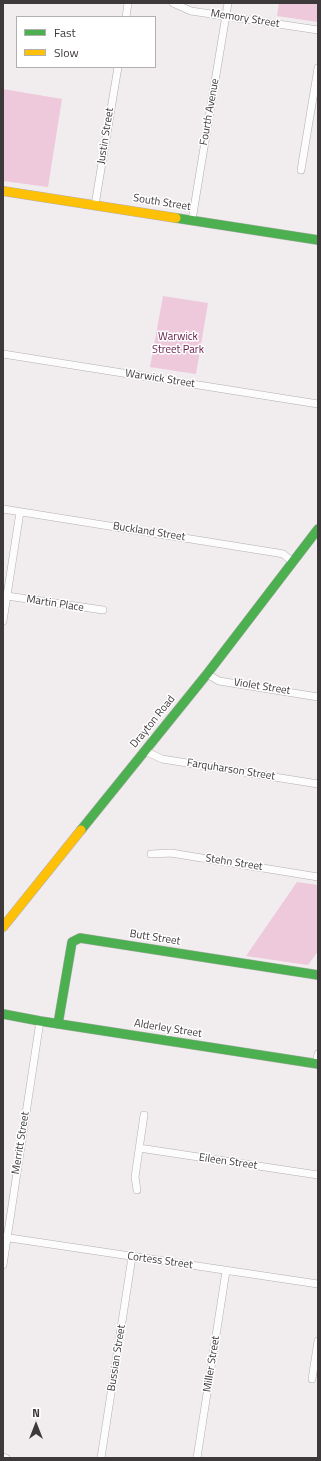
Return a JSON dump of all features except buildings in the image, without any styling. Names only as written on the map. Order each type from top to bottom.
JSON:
[{"type":"street","points":[[126,16],[128,3]]},
{"type":"street","name":"Memory Street","points":[[173,3],[191,11],[318,30]]},
{"type":"street","name":"Fourth Avenue","points":[[192,220],[228,3]]},
{"type":"street","name":"Justin Street","points":[[95,205],[118,68]]},
{"type":"street","points":[[301,170],[318,68]]},
{"type":"street","name":"South Street","points":[[3,191],[318,240]]},
{"type":"street","name":"Warwick Street","points":[[3,354],[318,404]]},
{"type":"street","name":"Buckland Street","points":[[3,509],[278,553],[283,554],[293,562]]},
{"type":"street","points":[[3,621],[20,512]]},
{"type":"street","name":"Drayton Road","points":[[3,927],[208,674],[318,529]]},
{"type":"street","name":"Martin Place","points":[[7,596],[103,610]]},
{"type":"street","name":"Violet Street","points":[[208,674],[219,680],[318,696]]},
{"type":"street","name":"Farquharson Street","points":[[145,751],[157,758],[162,759],[318,784]]},
{"type":"street","name":"Stehn Street","points":[[151,854],[171,853],[318,877]]},
{"type":"street","name":"Butt Street","points":[[58,1024],[72,942],[80,938],[318,975]]},
{"type":"street","name":"Alderley Street","points":[[3,1014],[58,1024],[317,1061]]},
{"type":"street","name":"Alderley Street","points":[[3,1017],[15,1017]]},
{"type":"street","name":"Merritt Street","points":[[3,1265],[5,1238],[40,1021]]},
{"type":"street","points":[[137,1190],[134,1177],[144,1115]]},
{"type":"street","name":"Eileen Street","points":[[139,1148],[318,1175]]},
{"type":"street","name":"Cortess Street","points":[[5,1238],[318,1284]]},
{"type":"street","name":"Bussian Street","points":[[101,1458],[132,1257]]},
{"type":"street","name":"Miller Street","points":[[197,1458],[226,1271]]},
{"type":"street","points":[[312,1379],[318,1341]]},
{"type":"green space","points":[[279,3],[318,3],[318,22],[277,16]]},
{"type":"green space","points":[[3,89],[62,99],[48,187],[3,181]]},
{"type":"green space","name":"Warwick Street Park","points":[[163,296],[208,303],[196,374],[150,367]]},
{"type":"green space","points":[[297,882],[318,885],[318,951],[308,965],[246,956]]},
{"type":"traffic: fast","points":[[176,218],[318,240]]},
{"type":"traffic: fast","points":[[81,830],[207,674],[318,529]]},
{"type":"traffic: fast","points":[[58,1024],[72,942],[80,938],[318,975]]},
{"type":"traffic: fast","points":[[3,1014],[318,1064]]},
{"type":"traffic: slow","points":[[3,191],[176,218]]},
{"type":"traffic: slow","points":[[3,927],[81,830]]}]
